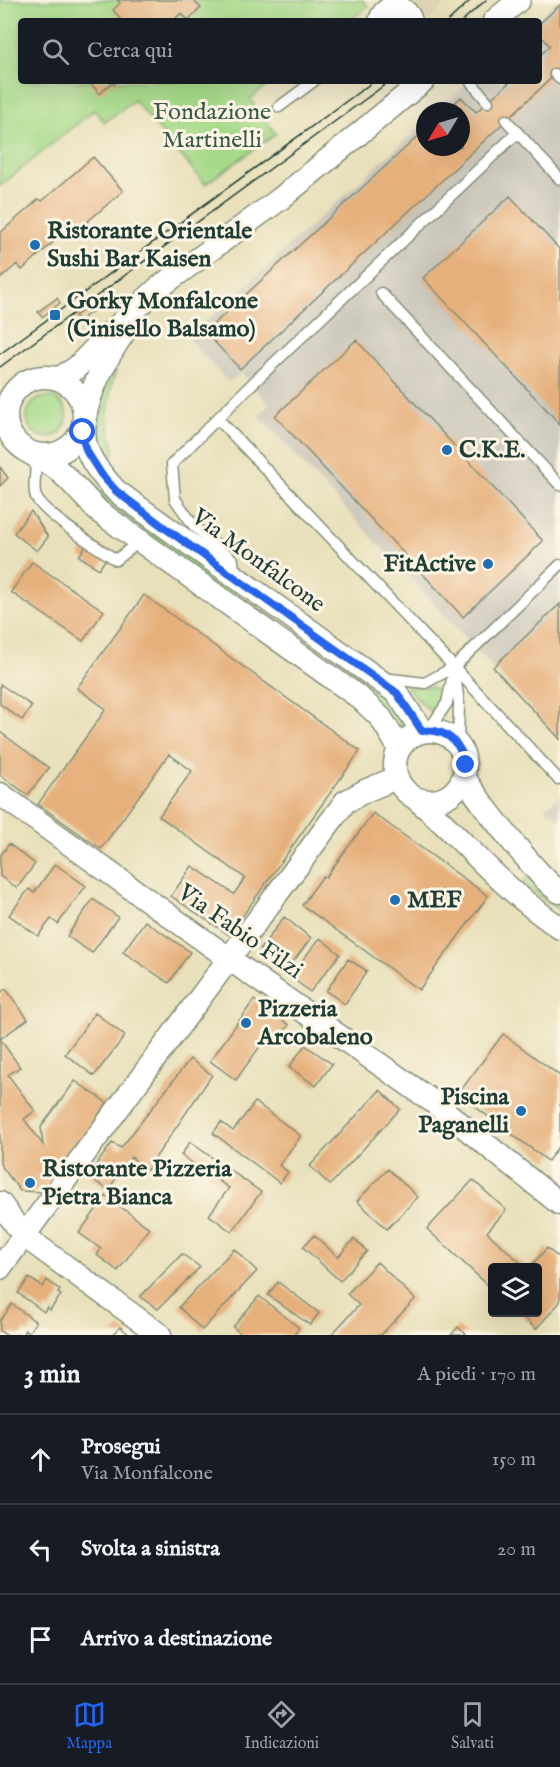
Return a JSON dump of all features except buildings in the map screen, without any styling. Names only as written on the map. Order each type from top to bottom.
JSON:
[{"type":"street","points":[[497,18],[516,2]]},
{"type":"street","points":[[387,9],[403,9],[410,18]]},
{"type":"street","points":[[399,748],[381,718],[360,698],[98,511],[56,468],[28,452],[16,442],[4,424],[8,404],[14,392],[23,383],[34,378],[61,377],[76,368],[108,335],[166,283],[279,199],[419,84]]},
{"type":"street","points":[[28,452],[44,456],[55,455],[63,452],[77,440],[85,419],[89,398],[100,371],[149,298]]},
{"type":"street","points":[[53,378],[66,383],[76,391],[83,403],[85,419]]},
{"type":"street","name":"Via Monfalcone","points":[[85,419],[83,438],[87,452],[101,474],[116,491],[397,693],[425,731]]},
{"type":"street","points":[[416,799],[428,802],[444,799],[454,792],[464,777],[466,765],[463,753],[449,736],[425,731],[410,736],[399,748],[395,760],[396,778],[405,792],[438,817],[502,882],[533,909],[560,928]]},
{"type":"street","points":[[464,777],[481,803],[521,852],[550,885],[560,892]]},
{"type":"street","points":[[0,1268],[345,802],[396,778]]},
{"type":"street","name":"Via Fabio Filzi","points":[[0,795],[432,1101],[560,1204]]},
{"type":"street","points":[[0,1203],[24,1236],[150,1332]]},
{"type":"lane","points":[[279,107],[310,84]]},
{"type":"lane","points":[[473,84],[488,102]]},
{"type":"lane","points":[[506,120],[560,179]]},
{"type":"lane","points":[[234,577],[233,560],[194,526],[176,499],[172,464],[517,133]]},
{"type":"lane","points":[[381,293],[560,485]]},
{"type":"lane","points":[[218,419],[558,779]]},
{"type":"lane","points":[[28,452],[36,465],[36,498],[59,520],[116,560],[140,541]]},
{"type":"lane","points":[[374,678],[425,683],[454,667],[560,565]]},
{"type":"lane","points":[[425,731],[447,703],[454,667]]},
{"type":"lane","points":[[454,667],[459,704],[458,745]]},
{"type":"shaded area","points":[[410,0],[450,0],[432,18],[426,18]]},
{"type":"shaded area","points":[[560,0],[560,739],[259,416],[269,404],[242,373],[228,382],[188,338],[416,130],[416,156],[470,156],[470,102],[447,102],[467,84],[542,84],[542,18],[538,18]]},
{"type":"shaded area","points":[[560,796],[560,819],[545,808]]},
{"type":"green space","name":"Fondazione Martinelli","points":[[0,0],[363,0],[368,6],[354,18],[18,18],[18,84],[269,84],[250,99],[276,134],[205,184],[134,100],[105,122],[94,110],[0,186]]},
{"type":"green space","points":[[116,370],[111,387],[107,419],[115,453],[106,457],[99,440],[104,384]]},
{"type":"green space","points":[[47,397],[61,403],[67,417],[61,431],[47,437],[33,431],[27,417],[33,403]]},
{"type":"green space","points":[[91,479],[105,497],[119,509],[395,706],[405,724],[399,728],[103,501],[86,481]]},
{"type":"green space","points":[[405,686],[432,687],[444,697],[432,713]]},
{"type":"green space","points":[[527,877],[560,902],[560,911],[523,884]]},
{"type":"tram line","points":[[451,18],[471,0]]},
{"type":"tram line","points":[[465,18],[486,0]]},
{"type":"tram line","points":[[0,354],[370,84]]},
{"type":"tram line","points":[[0,367],[386,84]]},
{"type":"place","name":"Ristorante Orientale Sushi Bar Kaisen","points":[[35,245]]},
{"type":"place","name":"Gorky Monfalcone (Cinisello Balsamo)","points":[[55,315]]},
{"type":"place","name":"C.K.E.","points":[[447,450]]},
{"type":"place","name":"FitActive","points":[[488,564]]},
{"type":"place","name":"MEF","points":[[395,900]]},
{"type":"place","name":"Pizzeria Arcobaleno","points":[[246,1023]]},
{"type":"place","name":"Piscina Paganelli","points":[[521,1111]]},
{"type":"place","name":"Ristorante Pizzeria Pietra Bianca","points":[[30,1183]]},
{"type":"route","points":[[83,432],[87,452],[101,474],[116,491],[397,693],[422,731],[428,730],[449,736],[463,753],[466,765]]}]
